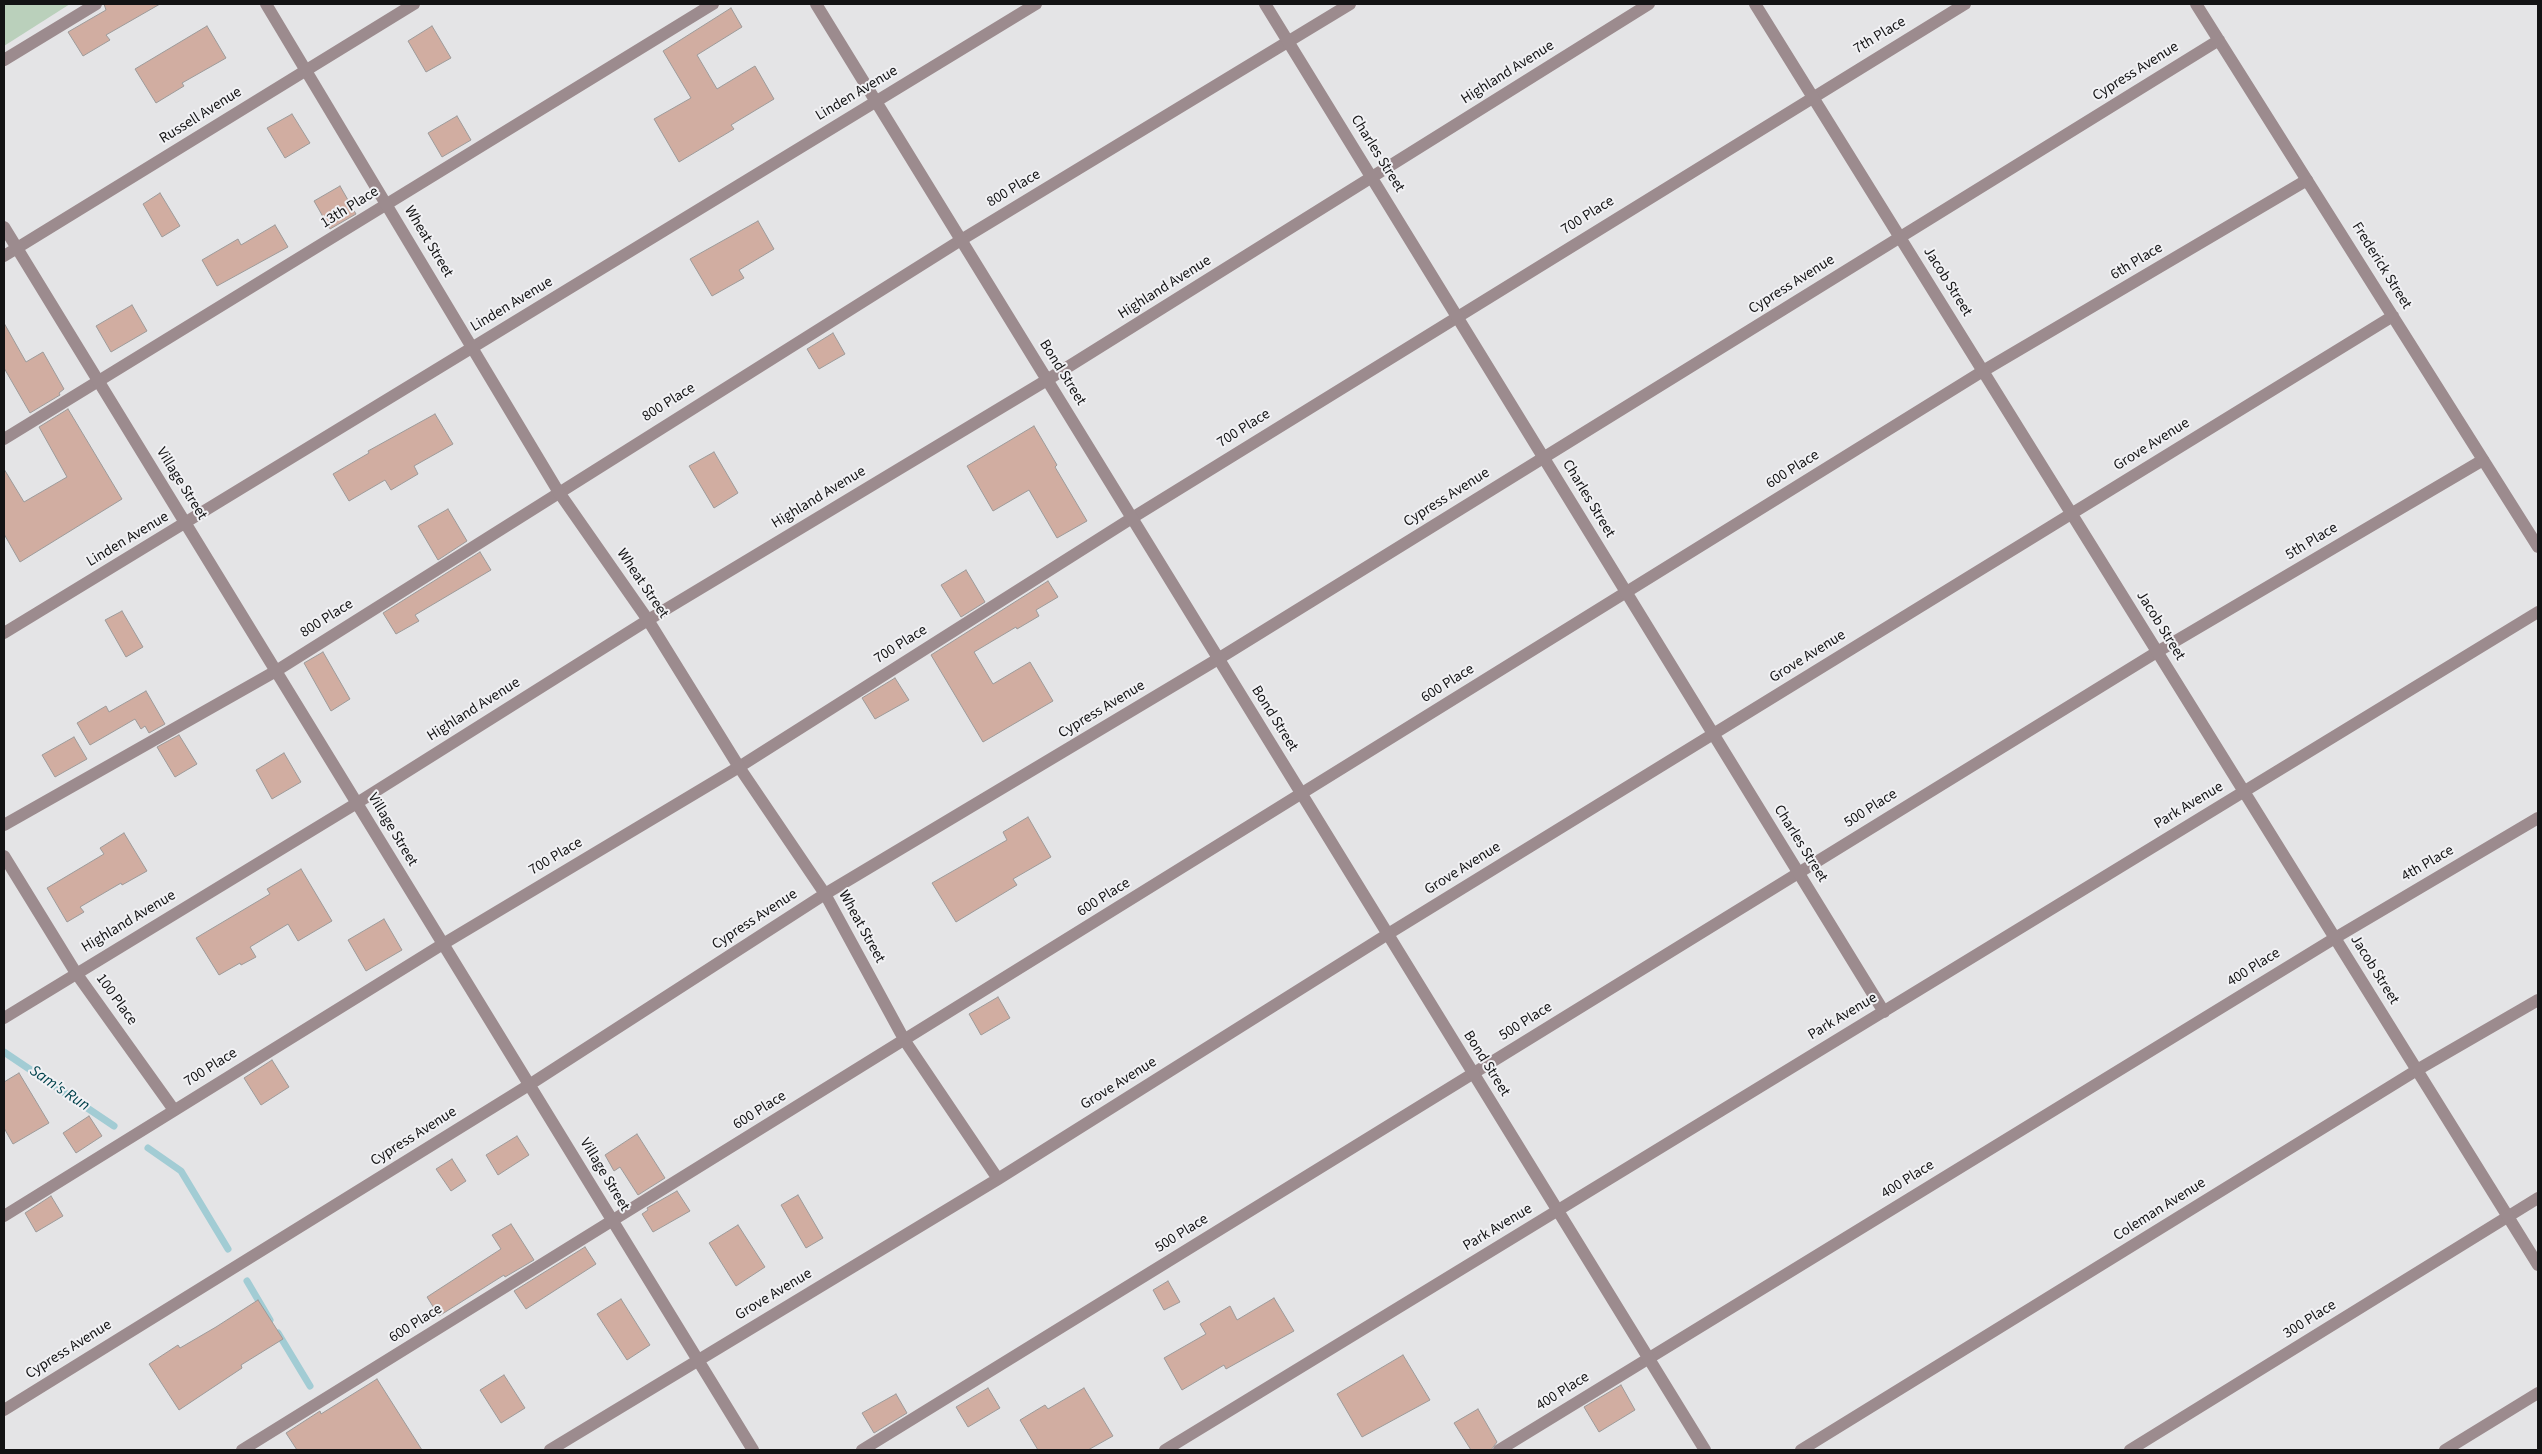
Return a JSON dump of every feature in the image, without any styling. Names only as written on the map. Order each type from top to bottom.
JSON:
[{"type":"street","points":[[4,60],[96,4]]},
{"type":"street","name":"Wheat Street","points":[[266,4],[558,491],[648,620],[739,766],[825,894],[905,1041],[998,1179]]},
{"type":"street","name":"Russell Avenue","points":[[4,256],[414,4]]},
{"type":"street","name":"13th Place","points":[[4,440],[713,4]]},
{"type":"street","name":"Bond Street","points":[[816,4],[1705,1450]]},
{"type":"street","name":"Linden Avenue","points":[[4,633],[186,524],[1036,4]]},
{"type":"street","name":"Charles Street","points":[[1265,4],[1884,1012]]},
{"type":"street","name":"800 Place","points":[[4,825],[276,671],[558,491],[961,240],[1350,4]]},
{"type":"street","name":"Highland Avenue","points":[[4,1018],[357,803],[648,620],[1047,380],[1649,4]]},
{"type":"street","name":"Jacob Street","points":[[1755,4],[2538,1265]]},
{"type":"street","name":"7th Place","points":[[1812,96],[1964,4]]},
{"type":"street","name":"Frederick Street","points":[[2196,4],[2538,547]]},
{"type":"street","name":"Cypress Avenue","points":[[4,1410],[530,1085],[825,894],[1218,659],[2219,40]]},
{"type":"street","name":"700 Place","points":[[4,1216],[443,944],[739,766],[1132,518],[1812,96]]},
{"type":"street","name":"6th Place","points":[[1983,371],[2307,180]]},
{"type":"street","name":"Village Street","points":[[4,226],[753,1450]]},
{"type":"street","name":"Grove Avenue","points":[[550,1450],[998,1179],[1388,934],[2393,316]]},
{"type":"street","name":"600 Place","points":[[242,1450],[905,1041],[1983,371]]},
{"type":"street","name":"5th Place","points":[[2157,652],[2483,460]]},
{"type":"street","name":"Park Avenue","points":[[1165,1450],[2538,612]]},
{"type":"street","name":"500 Place","points":[[862,1450],[2157,652]]},
{"type":"street","name":"4th Place","points":[[2334,938],[2538,818]]},
{"type":"street","name":"100 Place","points":[[4,856],[76,973],[174,1110]]},
{"type":"street","name":"400 Place","points":[[1499,1450],[2334,938]]},
{"type":"street","name":"Coleman Avenue","points":[[1801,1450],[2417,1070],[2538,1000]]},
{"type":"street","name":"300 Place","points":[[2130,1450],[2538,1198]]},
{"type":"street","points":[[2445,1450],[2538,1393]]},
{"type":"green space","points":[[4,4],[70,4],[4,46]]},
{"type":"building","points":[[104,4],[160,4],[106,35],[110,40],[83,56],[68,32],[106,10]]},
{"type":"building","points":[[731,8],[742,27],[697,55],[717,89],[755,66],[774,99],[731,125],[734,129],[679,162],[654,119],[691,98],[663,51]]},
{"type":"building","points":[[207,26],[226,58],[182,83],[184,86],[156,103],[135,69]]},
{"type":"building","points":[[432,26],[451,58],[426,72],[408,41]]},
{"type":"building","points":[[292,114],[310,143],[285,158],[267,128]]},
{"type":"building","points":[[457,116],[471,140],[442,157],[428,133]]},
{"type":"building","points":[[340,186],[356,214],[330,229],[314,201]]},
{"type":"building","points":[[160,193],[180,226],[162,237],[143,204]]},
{"type":"building","points":[[758,221],[774,249],[739,270],[744,278],[712,296],[690,259]]},
{"type":"building","points":[[275,225],[288,247],[217,286],[202,260],[238,239],[241,245]]},
{"type":"building","points":[[132,305],[147,331],[111,352],[96,326]]},
{"type":"building","points":[[4,323],[26,362],[43,352],[64,389],[59,393],[60,395],[30,413],[4,368]]},
{"type":"building","points":[[833,333],[845,354],[819,369],[807,349]]},
{"type":"building","points":[[68,409],[122,499],[20,562],[4,534],[4,469],[24,502],[67,477],[39,427]]},
{"type":"building","points":[[435,414],[453,444],[414,466],[418,474],[391,490],[385,480],[349,501],[333,474],[369,453],[368,451]]},
{"type":"building","points":[[1034,426],[1057,465],[1055,467],[1087,521],[1057,538],[1029,490],[993,511],[967,466]]},
{"type":"building","points":[[714,452],[738,493],[714,508],[689,466]]},
{"type":"building","points":[[448,509],[467,541],[438,560],[418,526]]},
{"type":"building","points":[[480,552],[491,570],[415,615],[419,621],[396,634],[383,613]]},
{"type":"building","points":[[966,570],[985,602],[961,617],[941,585]]},
{"type":"building","points":[[1048,581],[1058,597],[1036,610],[1039,616],[1017,629],[1016,627],[974,652],[993,684],[1030,662],[1053,701],[983,742],[931,655]]},
{"type":"building","points":[[122,611],[143,647],[126,657],[105,620]]},
{"type":"building","points":[[323,652],[350,699],[331,711],[304,663]]},
{"type":"building","points":[[895,678],[909,700],[875,719],[862,698]]},
{"type":"building","points":[[146,691],[165,724],[149,733],[145,726],[141,729],[135,719],[90,745],[77,723],[106,706],[109,712]]},
{"type":"building","points":[[179,735],[197,764],[175,777],[157,747]]},
{"type":"building","points":[[74,737],[87,759],[55,777],[42,755]]},
{"type":"building","points":[[284,753],[301,782],[272,799],[256,770]]},
{"type":"building","points":[[1028,817],[1051,857],[1013,879],[1017,885],[956,922],[932,883],[1007,840],[1003,832]]},
{"type":"building","points":[[124,833],[147,871],[122,885],[121,883],[80,907],[84,912],[67,922],[47,888],[104,854],[100,848]]},
{"type":"building","points":[[301,869],[332,921],[298,941],[288,924],[250,947],[256,957],[241,965],[240,963],[219,975],[196,938],[270,894],[267,889]]},
{"type":"building","points":[[384,919],[402,950],[366,971],[348,940]]},
{"type":"building","points":[[998,997],[1010,1018],[981,1035],[969,1014]]},
{"type":"building","points":[[272,1060],[289,1087],[261,1105],[244,1078]]},
{"type":"building","points":[[19,1073],[49,1123],[13,1144],[4,1128],[4,1082]]},
{"type":"building","points":[[89,1116],[102,1136],[76,1153],[63,1133]]},
{"type":"building","points":[[637,1134],[665,1178],[638,1195],[620,1167],[614,1171],[605,1155]]},
{"type":"building","points":[[517,1136],[529,1155],[498,1175],[486,1155]]},
{"type":"building","points":[[452,1159],[466,1181],[451,1191],[436,1169]]},
{"type":"building","points":[[677,1191],[690,1211],[653,1232],[642,1214],[648,1210],[647,1208]]},
{"type":"building","points":[[798,1195],[823,1238],[806,1248],[781,1205]]},
{"type":"building","points":[[51,1196],[63,1216],[36,1232],[25,1213]]},
{"type":"building","points":[[511,1224],[534,1260],[505,1277],[504,1275],[439,1316],[427,1297],[501,1249],[492,1235]]},
{"type":"building","points":[[738,1225],[765,1267],[736,1286],[709,1243]]},
{"type":"building","points":[[585,1247],[596,1264],[526,1309],[514,1291]]},
{"type":"building","points":[[1168,1281],[1180,1302],[1164,1310],[1153,1290]]},
{"type":"building","points":[[1274,1298],[1294,1331],[1226,1369],[1224,1365],[1182,1390],[1164,1358],[1206,1334],[1200,1324],[1230,1306],[1237,1320]]},
{"type":"building","points":[[621,1299],[650,1345],[627,1360],[597,1314]]},
{"type":"building","points":[[258,1300],[283,1339],[241,1365],[242,1368],[179,1410],[149,1364],[178,1345],[180,1348],[216,1327]]},
{"type":"building","points":[[1403,1355],[1430,1400],[1362,1437],[1337,1394]]},
{"type":"building","points":[[504,1375],[525,1408],[501,1423],[480,1390]]},
{"type":"building","points":[[377,1379],[422,1450],[297,1450],[286,1433],[320,1411],[321,1414]]},
{"type":"building","points":[[1621,1385],[1635,1410],[1599,1432],[1584,1407]]},
{"type":"building","points":[[988,1388],[1000,1408],[968,1427],[956,1407]]},
{"type":"building","points":[[1084,1388],[1113,1436],[1088,1450],[1038,1450],[1020,1420],[1045,1405],[1048,1409]]},
{"type":"building","points":[[896,1394],[907,1413],[874,1433],[862,1413]]},
{"type":"building","points":[[1478,1409],[1497,1442],[1491,1450],[1471,1450],[1454,1423]]},
{"type":"waterway","name":"Sam's Run","points":[[4,1052],[114,1126]]},
{"type":"waterway","name":"Sam's Run","points":[[148,1148],[181,1171],[228,1249]]},
{"type":"waterway","name":"Sam's Run","points":[[247,1281],[270,1320]]},
{"type":"waterway","name":"Sam's Run","points":[[278,1333],[310,1386]]}]
